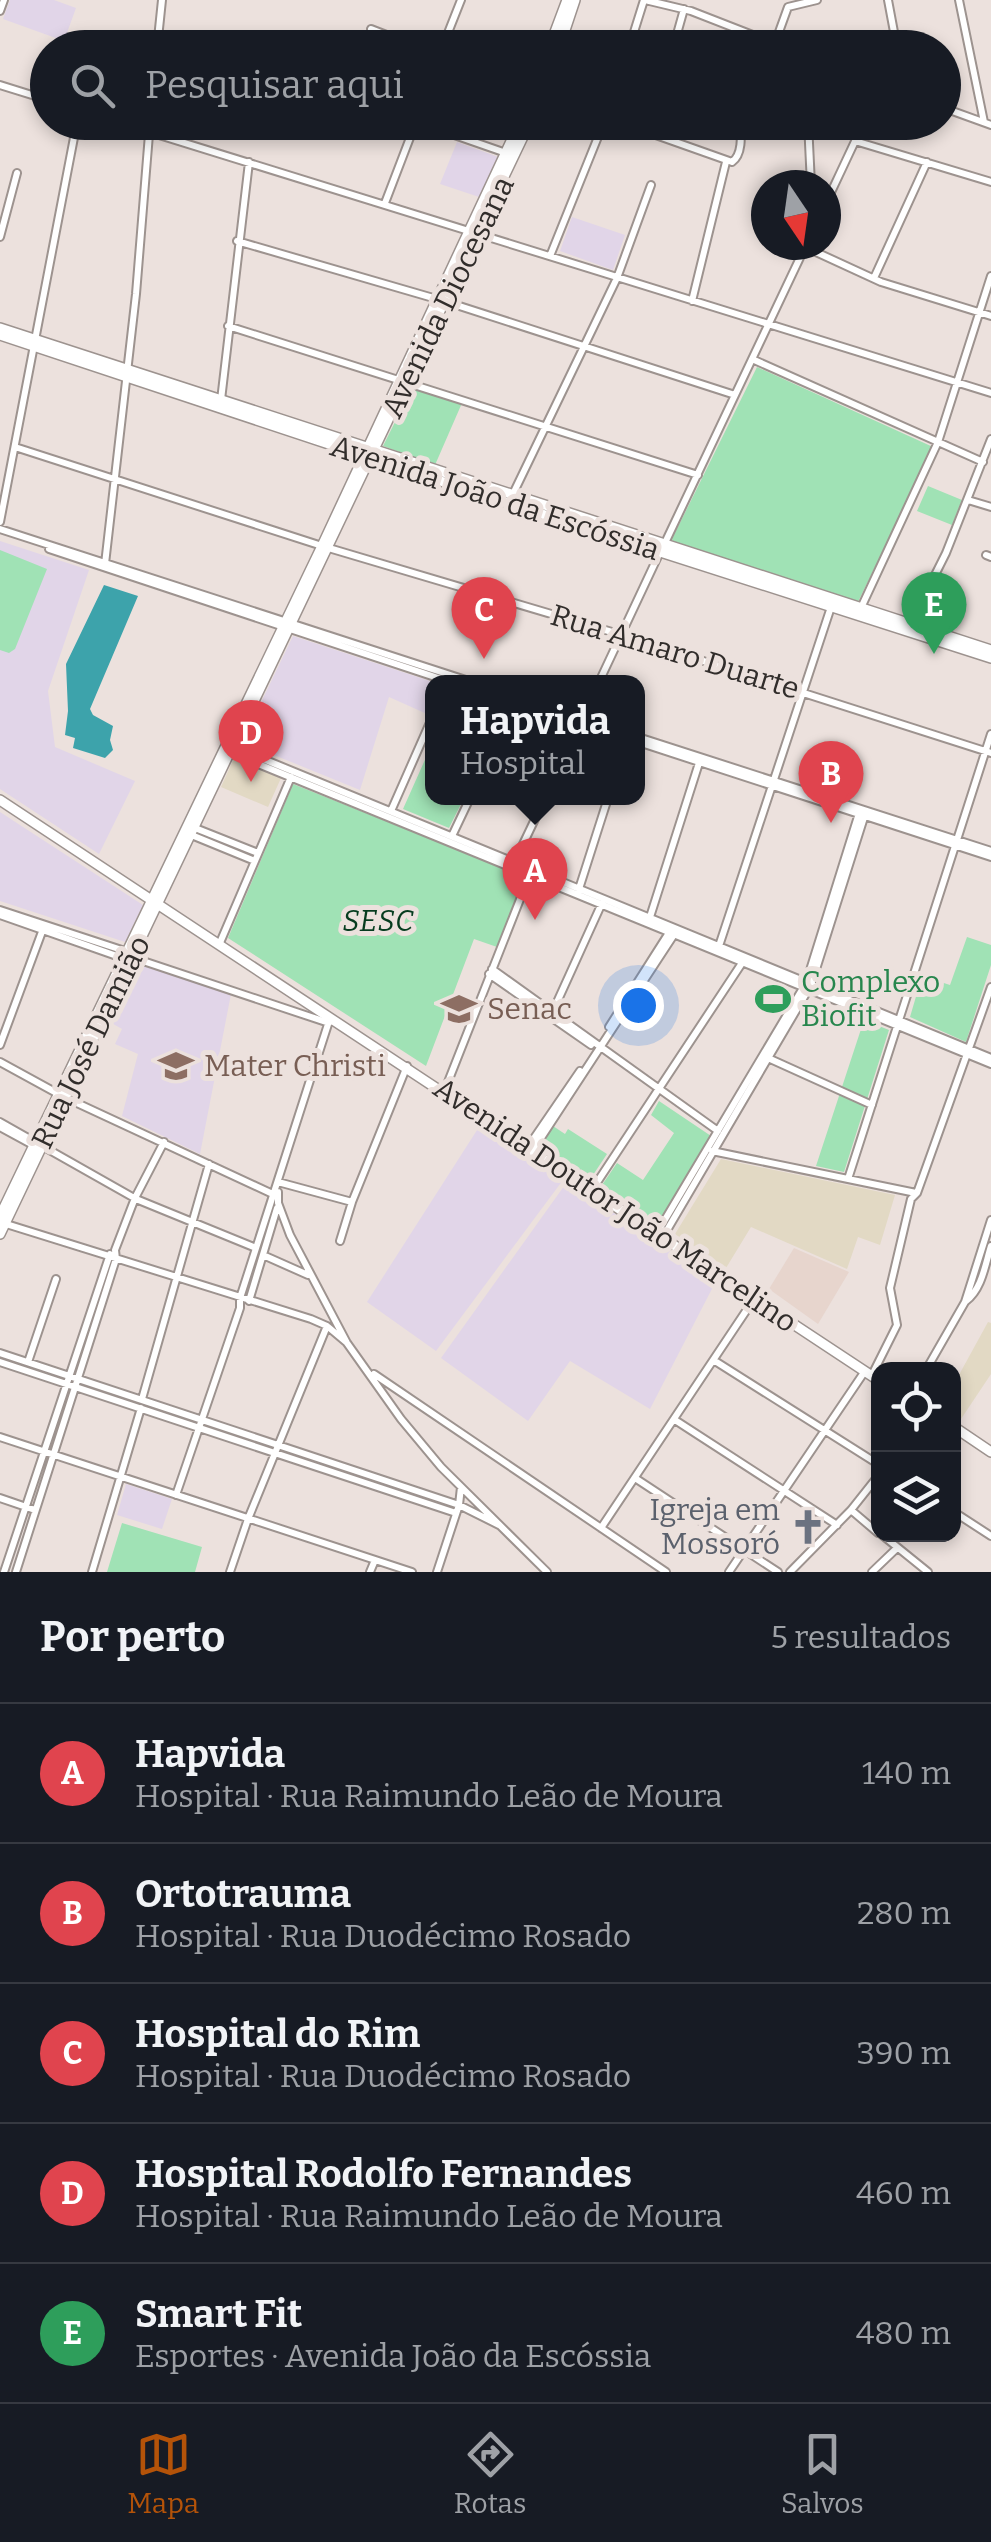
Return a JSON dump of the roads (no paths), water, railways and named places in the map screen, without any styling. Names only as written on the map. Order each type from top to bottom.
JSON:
[{"type":"street","points":[[0,11],[4,0]]},
{"type":"street","points":[[159,30],[162,0]]},
{"type":"street","points":[[450,30],[462,0]]},
{"type":"street","points":[[556,30],[567,0]]},
{"type":"street","points":[[565,30],[576,0]]},
{"type":"street","points":[[635,30],[645,0],[688,10],[741,30]]},
{"type":"street","points":[[679,30],[692,0]]},
{"type":"street","points":[[780,30],[788,7],[818,0]]},
{"type":"street","points":[[888,0],[894,30]]},
{"type":"street","points":[[959,0],[988,124]]},
{"type":"street","points":[[0,86],[30,95]]},
{"type":"street","points":[[961,114],[988,124]]},
{"type":"street","points":[[73,140],[14,447],[4,475],[0,528],[449,675]]},
{"type":"street","points":[[105,565],[136,294],[148,140]]},
{"type":"street","points":[[173,140],[991,393]]},
{"type":"street","points":[[384,203],[410,140]]},
{"type":"street","points":[[467,140],[506,154]]},
{"type":"street","name":"Avenida Diocesana","points":[[474,232],[506,154],[517,140]]},
{"type":"street","name":"Avenida Diocesana","points":[[154,903],[519,140]]},
{"type":"street","points":[[550,256],[597,140]]},
{"type":"street","points":[[667,140],[726,162],[736,160],[741,140]]},
{"type":"street","points":[[809,140],[810,170]]},
{"type":"street","points":[[840,170],[856,141],[991,182]]},
{"type":"street","points":[[221,402],[249,162]]},
{"type":"street","points":[[692,301],[726,162]]},
{"type":"street","points":[[874,278],[926,162]]},
{"type":"street","points":[[0,238],[17,173]]},
{"type":"street","points":[[512,496],[617,278],[651,185]]},
{"type":"street","points":[[237,241],[442,301],[735,395]]},
{"type":"street","points":[[602,675],[798,260]]},
{"type":"street","points":[[835,260],[874,278],[991,316]]},
{"type":"street","points":[[860,610],[938,442],[991,276]]},
{"type":"street","points":[[228,326],[698,475]]},
{"type":"street","name":"Avenida João da Escóssia","points":[[0,332],[662,548],[991,650]]},
{"type":"street","points":[[752,359],[983,462]]},
{"type":"street","name":"Avenida João da Escóssia","points":[[124,374],[512,496],[991,658]]},
{"type":"street","points":[[910,625],[946,554],[991,439]]},
{"type":"street","name":"Rua Amaro Duarte","points":[[14,447],[988,752]]},
{"type":"street","points":[[968,500],[991,507]]},
{"type":"street","points":[[719,946],[831,607]]},
{"type":"street","points":[[288,625],[429,675]]},
{"type":"street","points":[[391,811],[425,734]]},
{"type":"street","points":[[848,1179],[991,734]]},
{"type":"street","points":[[645,741],[991,854]]},
{"type":"street","points":[[645,742],[699,763],[773,784]]},
{"type":"street","points":[[228,748],[291,777],[650,918],[742,963],[991,1061]]},
{"type":"street","points":[[228,748],[531,871]]},
{"type":"street","points":[[650,918],[699,763]]},
{"type":"street","points":[[219,945],[291,777]]},
{"type":"street","name":"Avenida Doutor João Marcelino","points":[[0,800],[871,1374]]},
{"type":"street","points":[[452,836],[467,805]]},
{"type":"street","points":[[515,862],[542,805]]},
{"type":"street","points":[[579,890],[606,805]]},
{"type":"street","points":[[660,1235],[807,987],[862,813]]},
{"type":"street","points":[[189,830],[257,857]]},
{"type":"street","points":[[444,1092],[531,871]]},
{"type":"street","points":[[579,890],[602,903],[719,946],[807,987]]},
{"type":"street","name":"Rua José Damião","points":[[1,1224],[154,903]]},
{"type":"street","points":[[552,1014],[602,903]]},
{"type":"street","points":[[0,913],[130,957]]},
{"type":"street","points":[[0,913],[330,1020],[245,1299],[176,1495]]},
{"type":"street","points":[[0,1045],[43,930]]},
{"type":"street","points":[[531,1148],[674,930]]},
{"type":"street","points":[[592,1190],[742,963]]},
{"type":"street","points":[[491,972],[720,1135]]},
{"type":"street","points":[[878,1362],[897,1325],[890,1288],[911,1199],[917,1193],[970,1052],[991,986]]},
{"type":"street","points":[[767,1057],[872,1105]]},
{"type":"street","points":[[0,1062],[60,1095],[277,1198],[309,1275],[346,1343]]},
{"type":"street","points":[[340,1241],[407,1066]]},
{"type":"street","points":[[0,1125],[135,1198],[309,1275]]},
{"type":"street","points":[[4,1572],[3,1561],[72,1381],[135,1198],[164,1142]]},
{"type":"street","points":[[711,1150],[917,1193]]},
{"type":"street","points":[[92,1572],[209,1164]]},
{"type":"street","points":[[277,1184],[352,1202]]},
{"type":"street","points":[[931,1362],[965,1302],[991,1220]]},
{"type":"street","points":[[1,1224],[107,1256],[116,1255],[327,1326],[346,1343],[401,1419],[461,1487],[547,1572]]},
{"type":"street","points":[[965,1302],[973,1296],[991,1246]]},
{"type":"street","points":[[3,1561],[17,1569],[107,1256]]},
{"type":"street","points":[[28,1362],[56,1279]]},
{"type":"street","points":[[601,1528],[754,1299]]},
{"type":"street","points":[[230,1572],[327,1326]]},
{"type":"street","points":[[0,1353],[72,1381]]},
{"type":"street","points":[[714,1361],[871,1460]]},
{"type":"street","points":[[0,1362],[72,1381],[278,1448],[499,1525]]},
{"type":"street","points":[[368,1370],[666,1572]]},
{"type":"street","points":[[729,1572],[824,1430],[871,1376]]},
{"type":"street","points":[[675,1420],[837,1525]]},
{"type":"street","points":[[961,1433],[991,1452]]},
{"type":"street","points":[[0,1437],[412,1572]]},
{"type":"street","points":[[636,1478],[778,1572]]},
{"type":"street","points":[[790,1572],[871,1485]]},
{"type":"street","points":[[437,1572],[458,1509],[461,1487]]},
{"type":"street","points":[[0,1498],[36,1510]]},
{"type":"street","points":[[851,1510],[871,1527]]},
{"type":"street","points":[[961,1517],[991,1536]]},
{"type":"street","points":[[889,1542],[928,1572]]},
{"type":"street","points":[[872,1572],[897,1548]]},
{"type":"street","points":[[370,1572],[375,1560]]},
{"type":"water","points":[[104,585],[138,596],[90,709],[93,715],[113,726],[113,750],[105,758],[73,748],[75,738],[65,735],[66,664]]},
{"type":"place","name":"Smart Fit","points":[[934,654]]},
{"type":"place","name":"Hospital do Rim","points":[[484,659]]},
{"type":"place","name":"Hospital Rodolfo Fernandes","points":[[251,782]]},
{"type":"place","name":"Ortotrauma","points":[[831,823]]},
{"type":"place","name":"Hapvida","points":[[535,920]]},
{"type":"place","name":"Complexo Biofit","points":[[773,999]]},
{"type":"place","name":"Senac","points":[[459,1009]]},
{"type":"place","name":"Mater Christi","points":[[176,1066]]},
{"type":"place","name":"Igreja em Mossoró","points":[[808,1527]]},
{"type":"park label","name":"SESC","points":[[378,921]]}]
